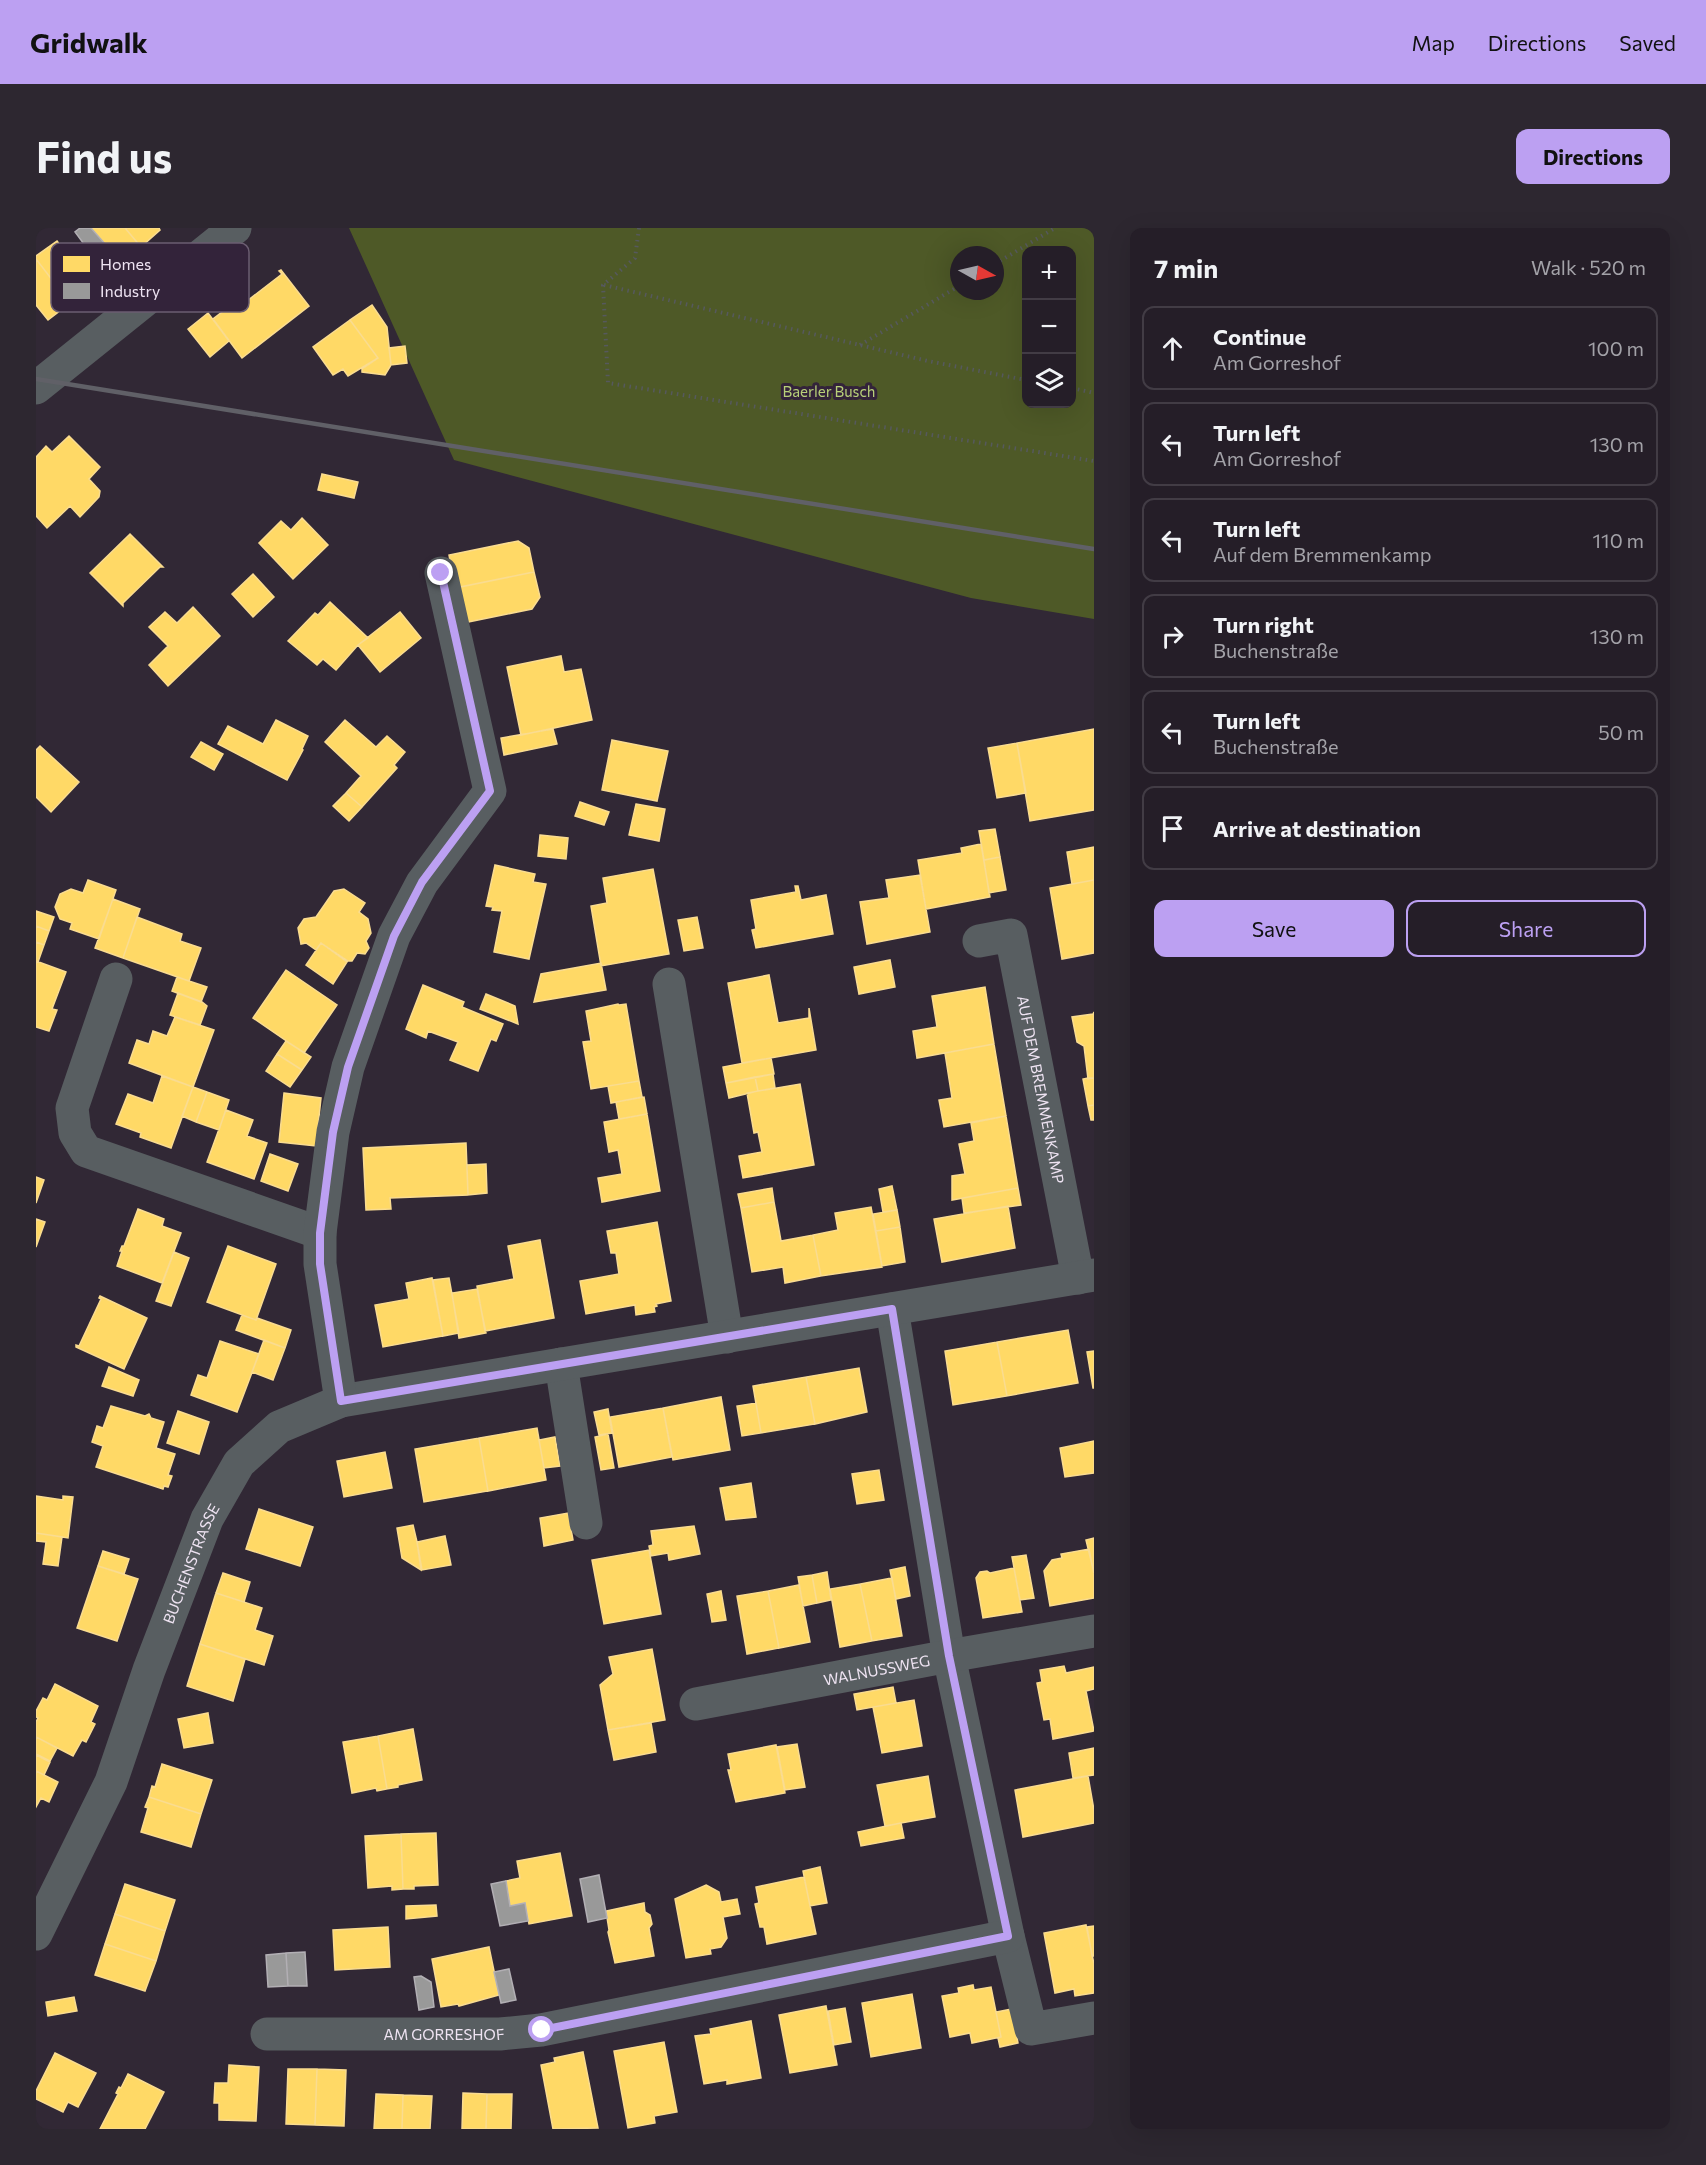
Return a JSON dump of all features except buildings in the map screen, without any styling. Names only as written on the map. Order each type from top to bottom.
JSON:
[{"type":"street","points":[[217,243],[236,228]]},
{"type":"street","points":[[36,388],[131,312]]},
{"type":"street","points":[[341,1401],[320,1264],[320,1233],[333,1132],[348,1067],[394,936],[422,882],[490,791],[441,573]]},
{"type":"street","name":"AUF DEM BREMMENKAMP","points":[[341,1401],[1086,1277],[1011,935],[979,941]]},
{"type":"street","points":[[116,979],[72,1108],[75,1133],[86,1150],[320,1233]]},
{"type":"street","points":[[669,984],[727,1337]]},
{"type":"street","points":[[892,1309],[949,1656],[1008,1936],[1031,2029],[1094,2018]]},
{"type":"street","points":[[561,1364],[586,1523]]},
{"type":"street","name":"BUCHENSTRASSE","points":[[36,1934],[111,1782],[149,1670],[207,1519],[238,1463],[279,1427],[341,1401]]},
{"type":"street","name":"WALNUSSWEG","points":[[696,1704],[1094,1631]]},
{"type":"street","name":"AM GORRESHOF","points":[[267,2034],[501,2034],[542,2030],[1008,1936]]},
{"type":"path","points":[[603,285],[635,258],[639,228]]},
{"type":"path","points":[[1004,259],[1055,228]]},
{"type":"path","points":[[603,285],[860,345],[1022,379]]},
{"type":"path","points":[[603,285],[608,383],[1094,461]]},
{"type":"path","points":[[860,345],[950,291]]},
{"type":"path","points":[[1076,389],[1094,393]]},
{"type":"green space","name":"Baerler Busch","points":[[349,228],[1094,228],[1094,619],[971,598],[454,460]]},
{"type":"railway","points":[[36,379],[1094,549]]},
{"type":"route","points":[[441,573],[490,791],[422,882],[394,936],[348,1067],[333,1132],[320,1233],[320,1264],[341,1401],[892,1309],[949,1656],[1008,1936],[542,2030]]}]
